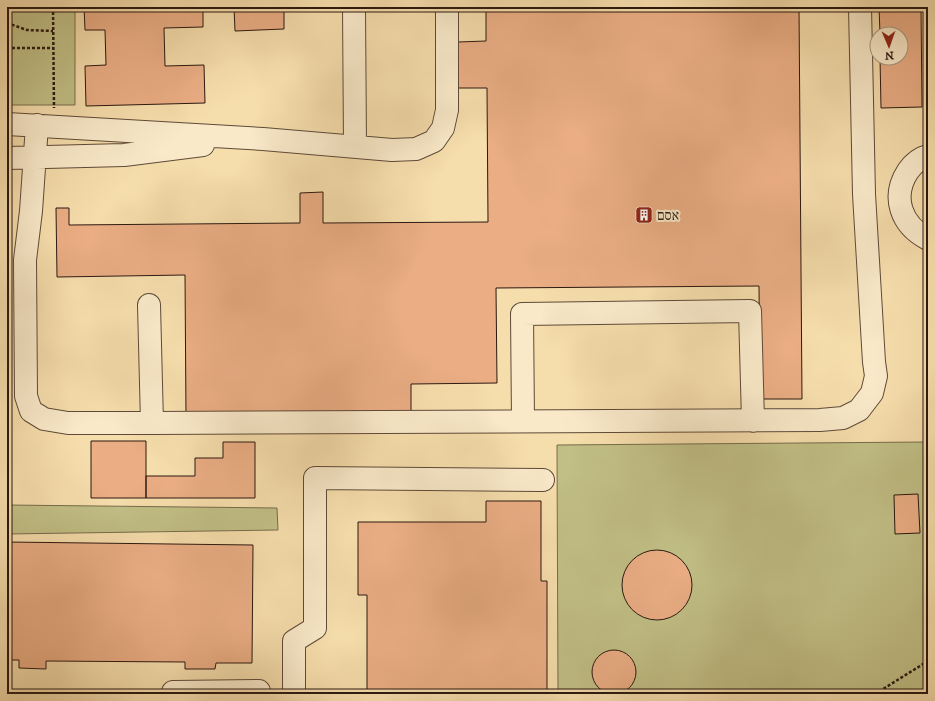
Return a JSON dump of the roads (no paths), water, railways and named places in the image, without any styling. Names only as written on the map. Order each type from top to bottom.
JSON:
[{"type":"street","points":[[354,7],[355,146]]},
{"type":"street","points":[[7,124],[263,138],[392,150],[416,149],[434,141],[443,128],[447,110],[447,7]]},
{"type":"street","points":[[46,126],[35,157],[31,211],[25,260],[26,396],[31,411],[44,419],[68,423],[152,423],[753,421],[820,420],[843,418],[859,410],[872,393],[876,376],[873,354],[864,194],[860,7]]},
{"type":"street","points":[[7,158],[124,154],[263,138]]},
{"type":"street","points":[[927,154],[912,166],[903,179],[899,193],[901,208],[907,222],[917,234],[927,240]]},
{"type":"street","points":[[149,305],[152,423]]},
{"type":"street","points":[[523,421],[522,314],[750,311],[753,421]]},
{"type":"street","points":[[294,694],[294,641],[315,628],[315,478],[543,480]]},
{"type":"street","points":[[173,694],[173,692],[260,692]]},
{"type":"place","name":"אסם","points":[[644,215]]}]
